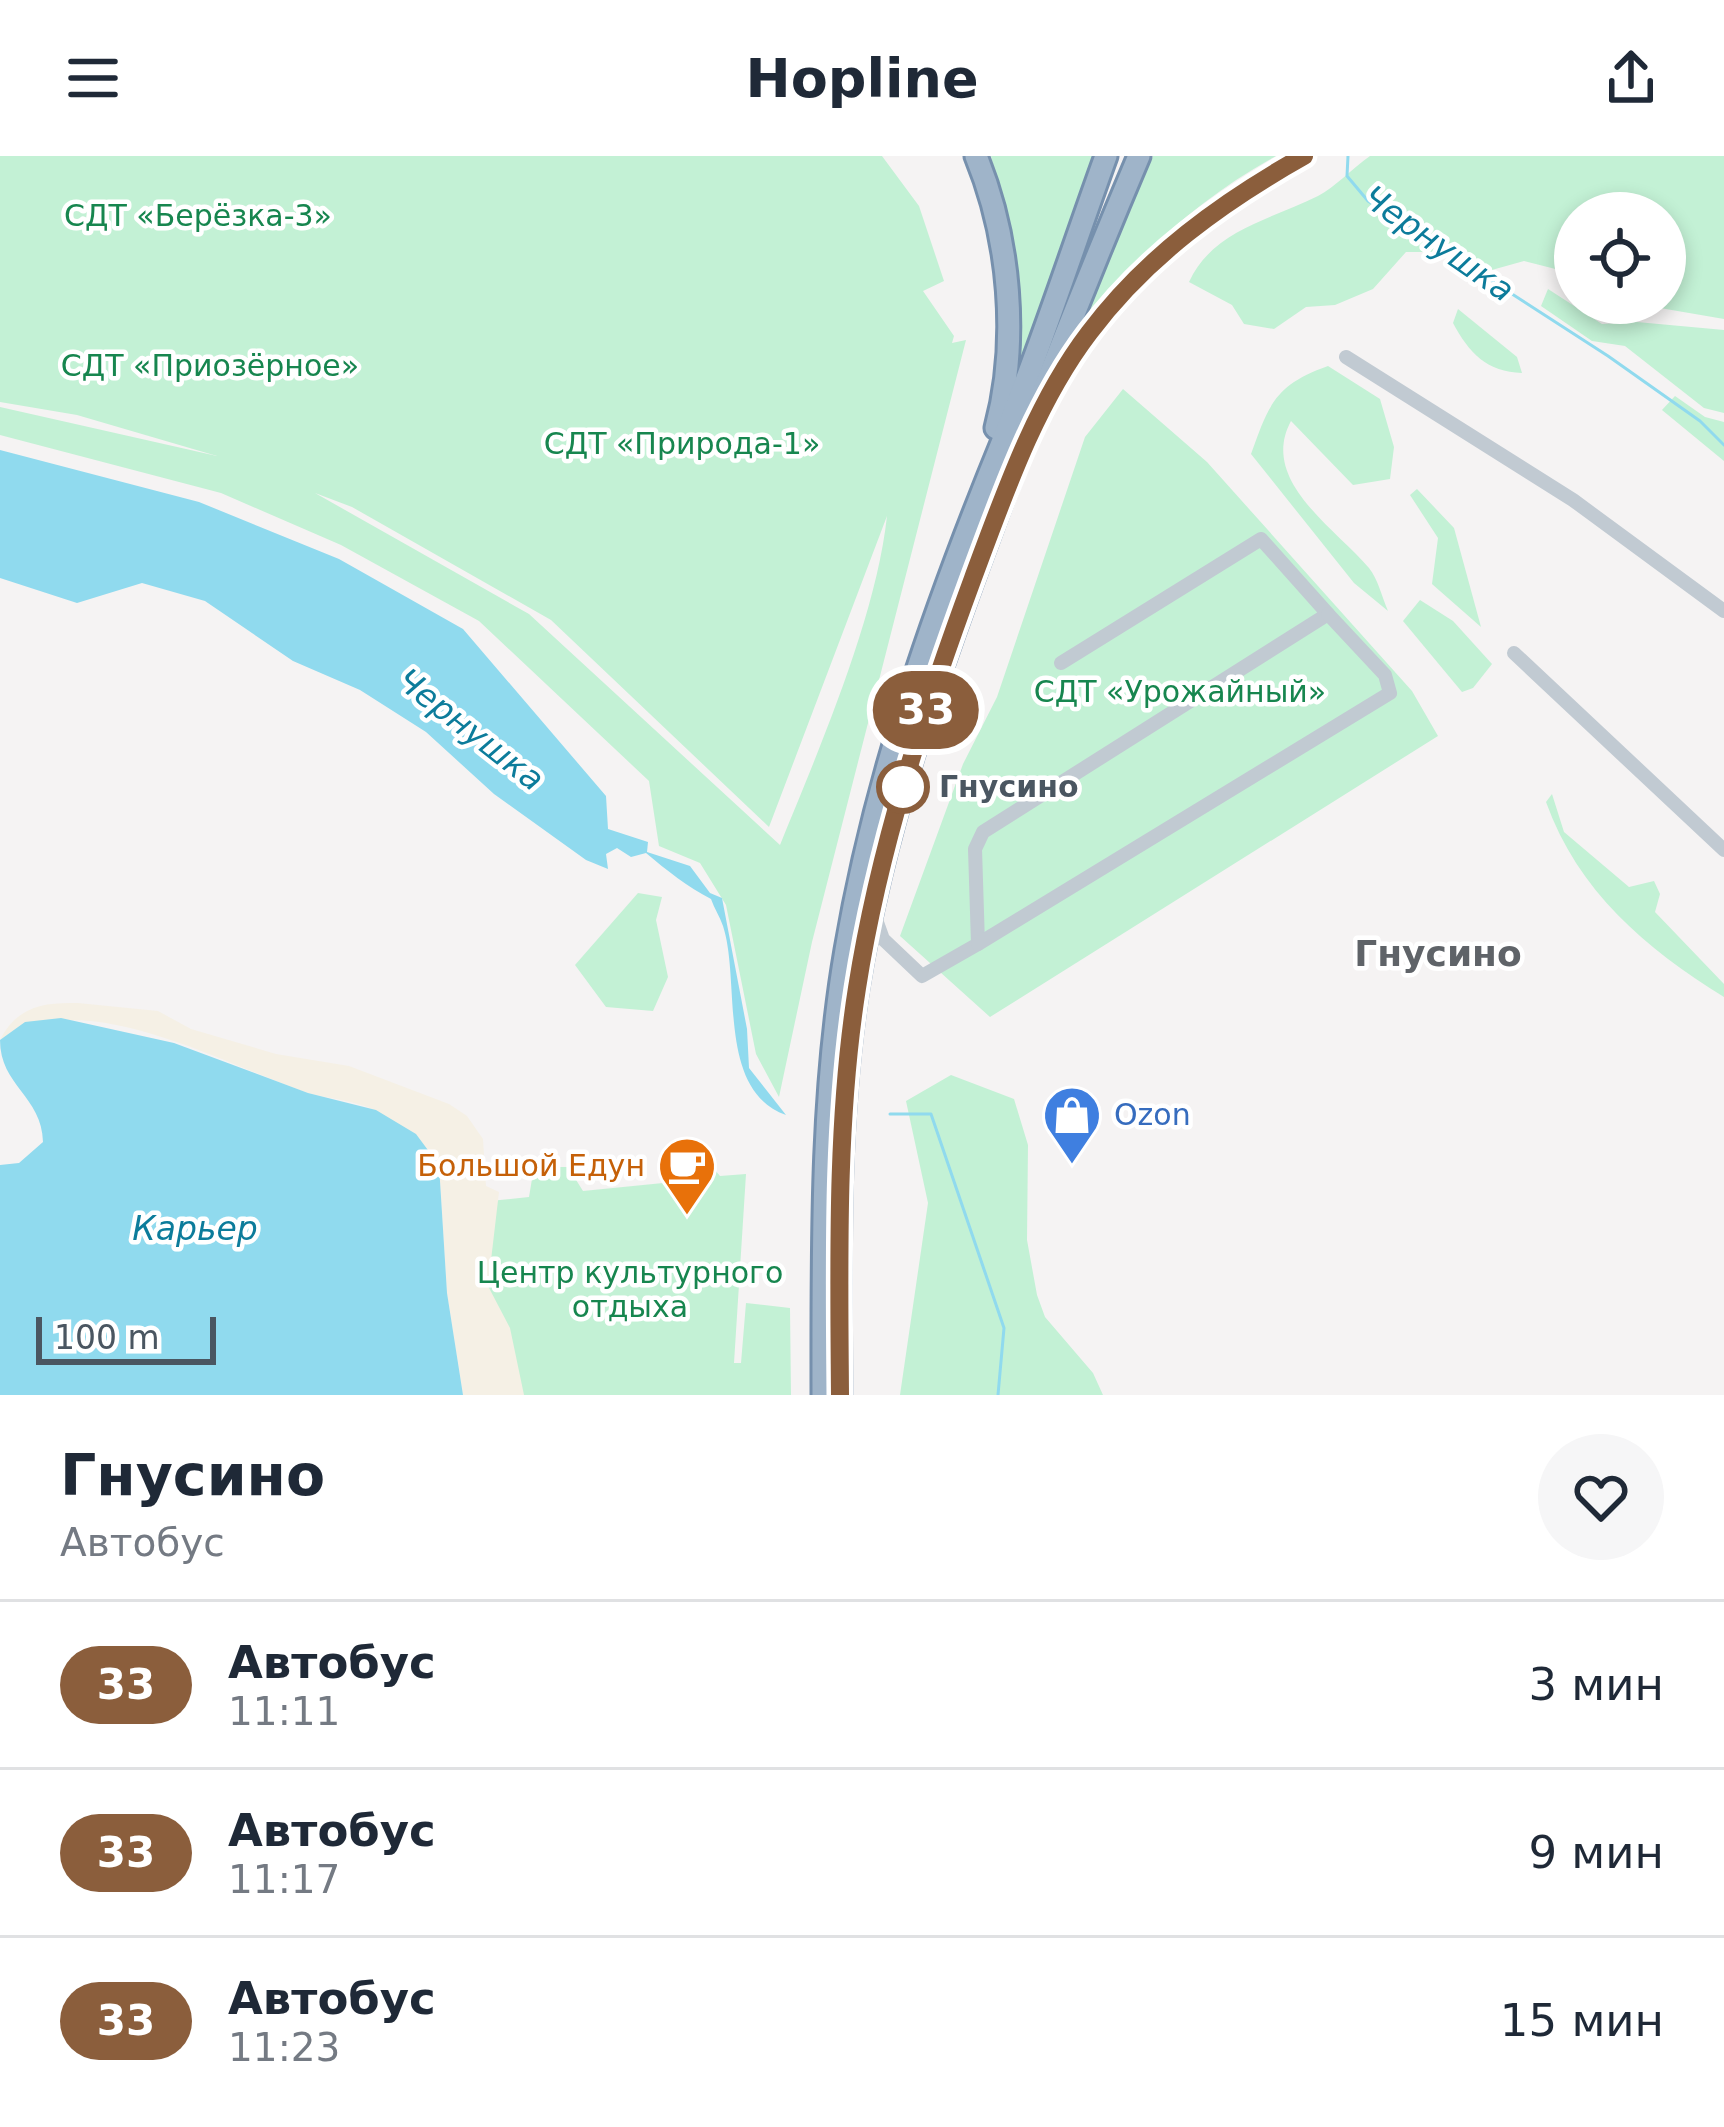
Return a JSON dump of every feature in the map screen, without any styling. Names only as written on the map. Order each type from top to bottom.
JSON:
[{"type":"highway","points":[[976,156],[1001,245],[1007,308],[1000,411],[980,492]]},
{"type":"highway","points":[[820,1395],[828,1110],[846,952],[889,758],[980,492],[1106,156]]},
{"type":"highway","points":[[840,1395],[845,1111],[857,989],[873,909],[929,698],[1074,309],[1139,156]]},
{"type":"main road","points":[[1003,498],[1060,376],[1108,309],[1204,219],[1305,156]]},
{"type":"street","points":[[1346,357],[1573,500],[1724,610]]},
{"type":"street","points":[[873,909],[883,939],[922,976],[1390,693],[1385,675],[1261,538],[1061,663]]},
{"type":"street","points":[[978,944],[975,849],[983,832],[1328,614]]},
{"type":"street","points":[[1514,653],[1724,850]]},
{"type":"green space","points":[[0,156],[882,156],[919,206],[944,281],[923,291],[954,336],[952,343],[966,340],[812,942],[779,1097],[756,1054],[726,905],[700,863],[659,846],[649,781],[479,621],[341,545],[221,493],[0,435],[0,407],[217,456],[77,415],[0,402]],"holes":[[[315,493],[352,507],[551,620],[769,827],[887,516],[859,640],[780,845],[529,614]]]},
{"type":"green space","points":[[991,156],[1097,156],[1018,369],[1018,270]]},
{"type":"green space","points":[[1153,156],[1276,156],[1164,236],[1070,337]]},
{"type":"green space","points":[[1370,156],[1724,156],[1724,319],[1686,312],[1686,192],[1554,192],[1554,269],[1524,261],[1481,273],[1448,252],[1406,252],[1373,289],[1335,305],[1306,307],[1274,329],[1244,324],[1232,305],[1189,282],[1199,264],[1228,238],[1331,188]]},
{"type":"green space","points":[[1548,289],[1554,293],[1554,315],[1541,306]]},
{"type":"green space","points":[[1458,309],[1517,357],[1522,373],[1489,365],[1473,352],[1453,323]]},
{"type":"green space","points":[[1567,324],[1724,330],[1724,413],[1704,408],[1625,346],[1592,341]]},
{"type":"green space","points":[[1328,366],[1380,399],[1394,447],[1390,479],[1353,485],[1291,421],[1284,443],[1285,463],[1305,501],[1372,572],[1388,611],[1354,583],[1251,454],[1276,398],[1296,381]]},
{"type":"green space","name":"СДТ «Урожайный»","points":[[1123,389],[1207,462],[1412,691],[1438,736],[990,1017],[900,936],[963,764],[997,697],[1085,437]]},
{"type":"green space","points":[[1675,396],[1705,417],[1724,422],[1724,461],[1662,410]]},
{"type":"green space","points":[[1417,489],[1454,528],[1481,627],[1432,584],[1438,538],[1410,495]]},
{"type":"green space","points":[[1420,600],[1453,621],[1492,664],[1473,688],[1462,692],[1403,621]]},
{"type":"green space","points":[[1552,794],[1564,832],[1629,887],[1654,881],[1660,894],[1655,912],[1724,984],[1724,997],[1641,937],[1596,890],[1560,834],[1546,802]]},
{"type":"green space","points":[[638,893],[662,897],[656,920],[668,977],[653,1011],[606,1007],[575,965]]},
{"type":"green space","points":[[951,1075],[1014,1099],[1028,1145],[1027,1240],[1037,1295],[1045,1317],[1093,1373],[1103,1395],[900,1395],[928,1203],[906,1101]]},
{"type":"green space","name":"Центр культурного отдыха","points":[[672,1143],[694,1145],[720,1176],[746,1174],[734,1363],[741,1363],[746,1303],[790,1308],[791,1395],[476,1395],[480,1202],[529,1197],[532,1179],[551,1167],[568,1167],[583,1191],[663,1183],[660,1157]]},
{"type":"sand","points":[[78,1003],[158,1011],[191,1029],[276,1054],[349,1066],[449,1104],[467,1116],[483,1139],[486,1186],[499,1192],[488,1286],[510,1328],[524,1395],[463,1395],[447,1293],[439,1165],[400,1129],[368,1107],[305,1092],[193,1048],[110,1024],[70,1020],[33,1025],[0,1040],[14,1020],[32,1009]]},
{"type":"water","points":[[0,450],[199,502],[339,559],[463,629],[606,796],[608,829],[648,842],[647,852],[690,866],[710,893],[722,898],[747,1029],[749,1068],[786,1115],[764,1102],[749,1083],[740,1059],[728,949],[711,899],[646,853],[631,857],[617,848],[606,854],[608,869],[586,860],[494,794],[426,732],[360,690],[293,661],[205,601],[142,583],[77,603],[0,578]]},
{"type":"water","name":"Карьер","points":[[61,1018],[174,1043],[308,1093],[376,1110],[416,1134],[439,1165],[447,1293],[463,1395],[0,1395],[0,1165],[19,1163],[43,1142],[36,1113],[7,1069],[0,1040],[25,1022]]},
{"type":"waterway","name":"Чернушка","points":[[1348,156],[1347,176],[1368,201],[1608,356],[1700,421],[1724,445]]},
{"type":"waterway","name":"Чернушка","points":[[890,1114],[931,1114],[1004,1328],[998,1395]]},
{"type":"bus line","name":"33","points":[[840,1395],[845,1111],[857,989],[880,878],[929,698],[1003,498],[1060,376],[1108,309],[1204,219],[1304,156]]},
{"type":"place","name":"Гнусино","points":[[903,787]]},
{"type":"place","name":"Ozon","points":[[1072,1166]]},
{"type":"place","name":"Большой Едун","points":[[687,1217]]},
{"type":"district","name":"Гнусино","points":[[1438,953]]},
{"type":"park label","name":"СДТ «Берёзка-3»","points":[[198,216]]},
{"type":"park label","name":"СДТ «Приозёрное»","points":[[210,366]]},
{"type":"park label","name":"СДТ «Природа-1»","points":[[682,444]]}]
